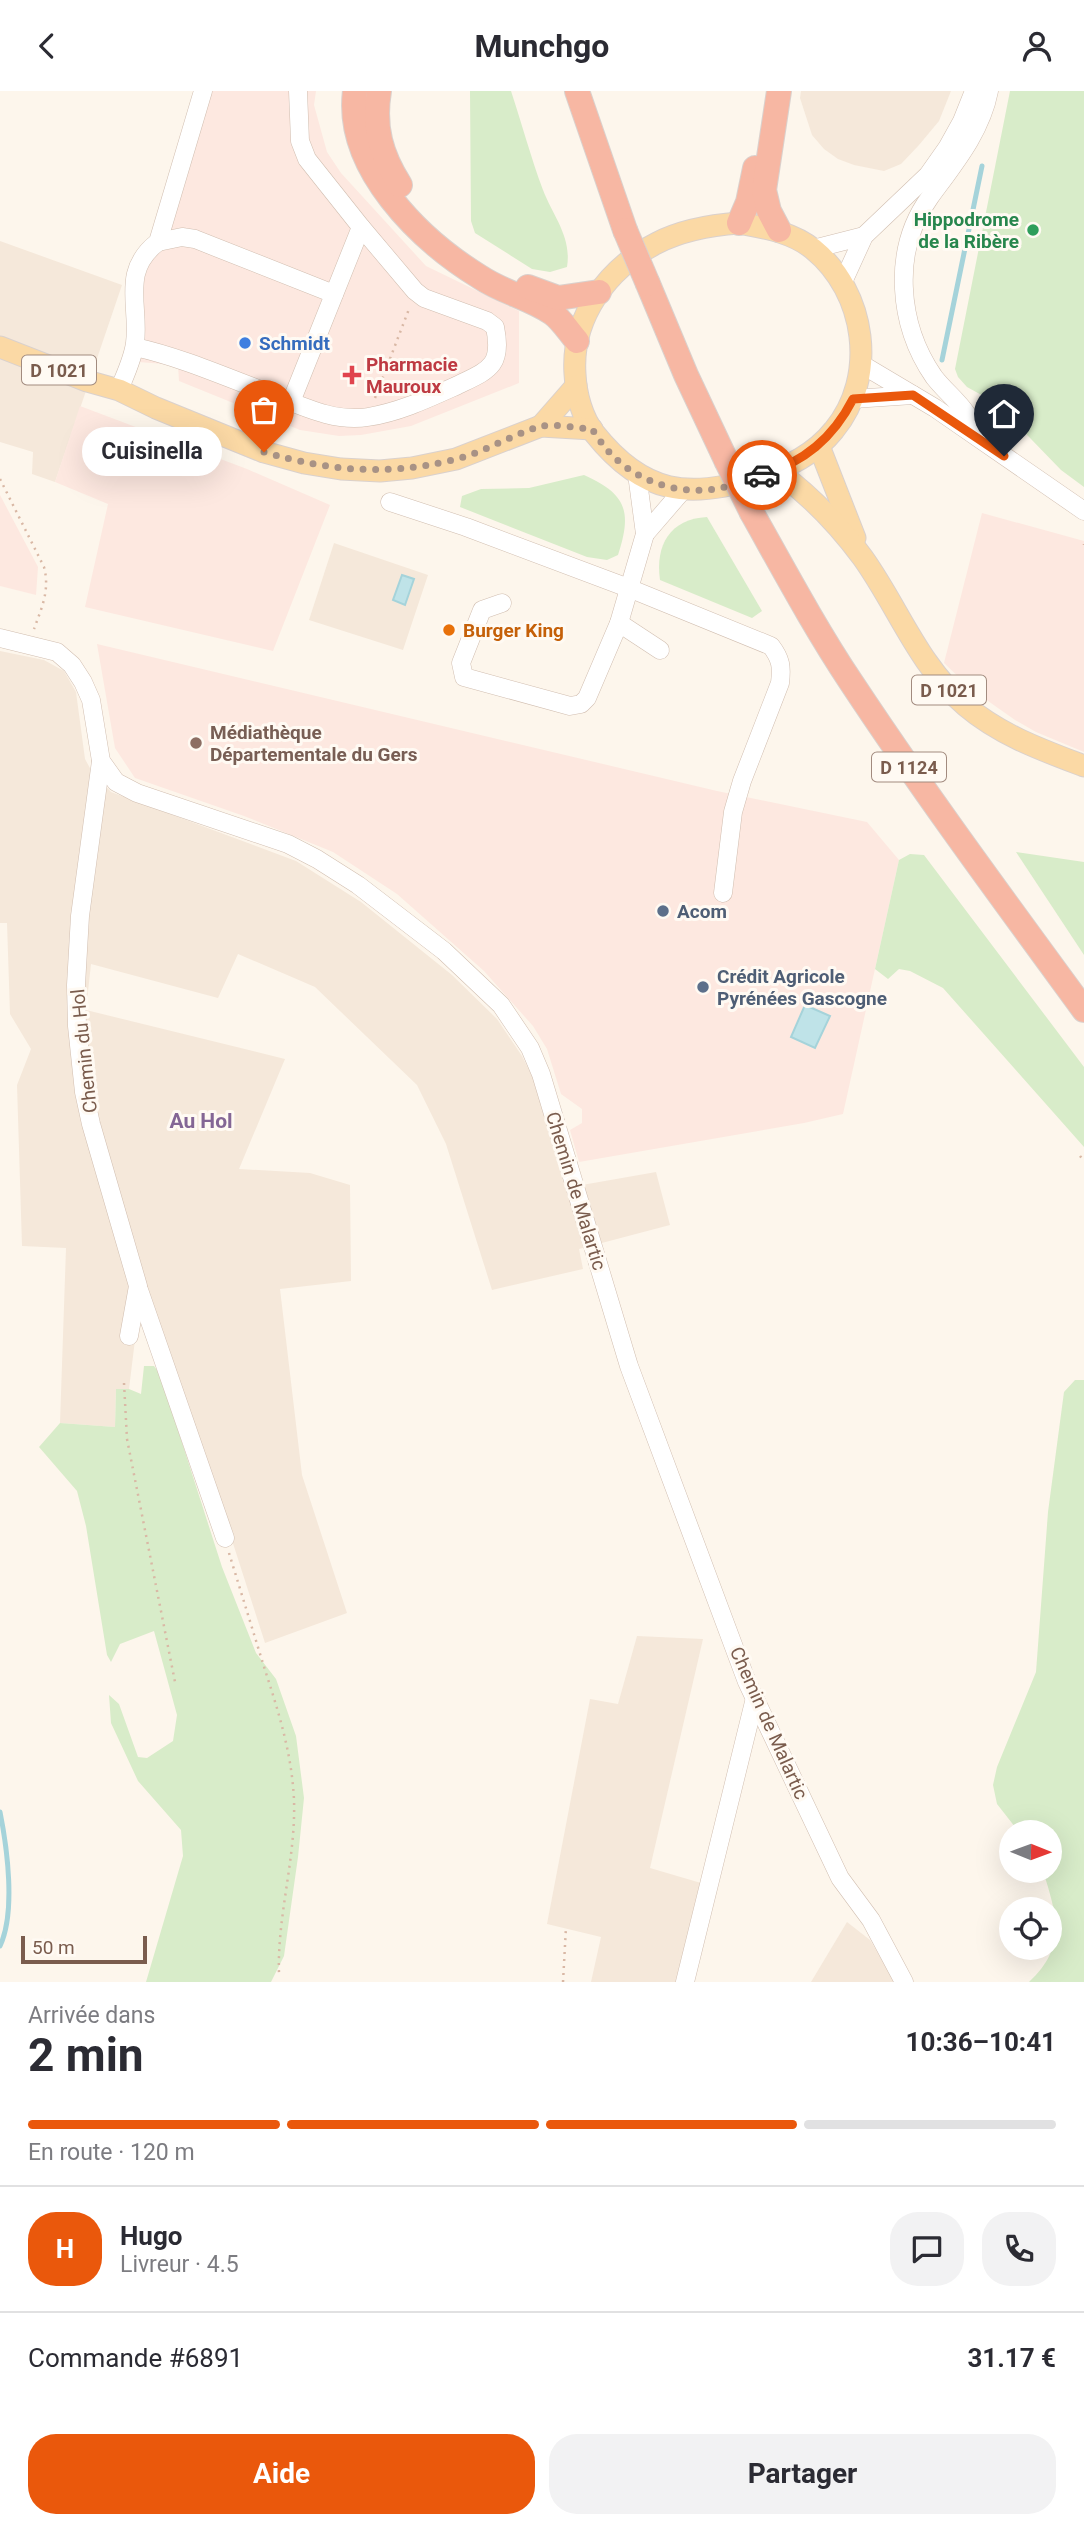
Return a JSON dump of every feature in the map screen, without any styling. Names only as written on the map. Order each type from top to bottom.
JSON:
[{"type":"highway","points":[[355,91],[353,104],[358,137],[370,166],[389,196],[410,221],[445,253],[482,279],[553,314],[577,341]]},
{"type":"highway","points":[[379,91],[376,126],[387,165],[413,203],[449,238],[488,268],[558,298],[598,292]]},
{"type":"highway","name":"D 1124","points":[[577,91],[625,230],[686,375],[752,513],[850,680],[943,817],[1084,1010]]},
{"type":"highway","points":[[591,91],[598,119],[596,152]]},
{"type":"highway","points":[[739,222],[748,202],[755,173],[765,91]]},
{"type":"highway","points":[[779,91],[764,190],[769,211],[779,230]]},
{"type":"main road","points":[[739,222],[779,230],[813,249],[843,282],[856,311],[862,341],[861,364],[853,399],[835,429],[819,446],[777,471],[721,488],[683,489],[662,485],[637,474],[613,456],[592,429],[583,411],[576,386],[577,341],[586,314],[598,292],[619,271],[658,243],[709,225],[739,222]]},
{"type":"main road","name":"D 1021","points":[[0,348],[87,381],[119,390],[264,452],[304,463],[341,469],[380,471],[456,459],[541,426],[592,429]]},
{"type":"main road","name":"D 1021","points":[[541,426],[576,386]]},
{"type":"main road","name":"D 1021","points":[[819,446],[864,559]]},
{"type":"main road","name":"D 1021","points":[[777,471],[822,507],[864,559],[922,658],[967,707],[996,728],[1024,743],[1084,766]]},
{"type":"street","points":[[158,242],[204,91]]},
{"type":"street","points":[[135,347],[164,353],[334,416],[368,417],[410,406],[486,372],[496,358],[495,327],[487,321],[424,298],[415,291],[307,159],[300,141],[298,91]]},
{"type":"street","points":[[843,282],[864,236],[928,175],[962,121],[974,91]]},
{"type":"street","points":[[978,437],[965,414],[935,377],[918,349],[905,308],[905,265],[914,227],[923,206],[974,133],[986,107],[989,91]]},
{"type":"street","points":[[286,400],[361,227]]},
{"type":"street","points":[[813,249],[864,236]]},
{"type":"street","points":[[119,390],[135,347],[134,283],[142,260],[158,242],[182,237],[195,239],[334,294]]},
{"type":"street","points":[[861,364],[978,437],[1084,511]]},
{"type":"street","points":[[853,399],[913,395]]},
{"type":"street","points":[[502,603],[482,610],[461,663],[464,677],[570,706],[581,704],[587,698],[619,623],[645,534],[637,474]]},
{"type":"street","points":[[645,534],[683,489]]},
{"type":"street","points":[[390,502],[631,589],[771,646],[782,667],[779,683],[733,812],[723,893]]},
{"type":"street","points":[[619,623],[660,650]]},
{"type":"street","points":[[0,638],[57,652],[72,665],[91,700],[101,761]]},
{"type":"street","name":"Chemin du Hol","points":[[101,761],[80,916],[76,985],[78,1026],[91,1124],[138,1286],[130,1336]]},
{"type":"street","name":"Chemin de Malartic","points":[[101,761],[116,782],[137,793],[288,844],[335,869],[444,951],[501,1005],[530,1048],[541,1074],[629,1366],[755,1699],[840,1878],[871,1920],[904,1982]]},
{"type":"street","points":[[138,1286],[225,1538]]},
{"type":"street","points":[[685,1982],[755,1699]]},
{"type":"path","points":[[368,417],[415,291]]},
{"type":"path","points":[[264,452],[286,400]]},
{"type":"path","points":[[0,479],[44,567],[47,587],[28,645]]},
{"type":"path","points":[[1080,1156],[1084,1161]]},
{"type":"path","points":[[124,1383],[127,1439],[175,1682]]},
{"type":"path","points":[[225,1538],[282,1722],[290,1761],[294,1800],[293,1836],[278,1946],[279,1974]]},
{"type":"path","points":[[563,1982],[566,1927]]},
{"type":"shaded area","points":[[211,91],[316,91],[314,105],[327,152],[341,173],[426,266],[519,311],[519,383],[411,426],[339,436],[300,430],[179,381],[178,365],[138,362],[145,339],[139,301],[145,276]]},
{"type":"shaded area","points":[[801,91],[951,91],[939,121],[919,145],[901,164],[884,171],[854,165],[838,159],[824,149],[812,135],[800,98]]},
{"type":"shaded area","points":[[0,241],[122,285],[55,482],[32,474],[33,452],[0,442]]},
{"type":"shaded area","points":[[80,406],[247,469],[330,505],[273,651],[85,607],[108,504],[55,482]]},
{"type":"shaded area","points":[[0,495],[38,567],[36,595],[0,586]]},
{"type":"shaded area","points":[[982,513],[1084,541],[1084,752],[1015,720],[971,689],[944,663]]},
{"type":"shaded area","points":[[334,543],[428,575],[403,650],[309,620]]},
{"type":"shaded area","points":[[97,644],[717,791],[867,822],[899,860],[843,1114],[579,1162],[570,1130],[582,1123],[582,1109],[561,1094],[547,1049],[533,1026],[484,971],[397,894],[333,852],[244,816],[135,778],[115,748]]},
{"type":"shaded area","points":[[0,651],[44,660],[64,671],[76,692],[85,759],[111,792],[296,861],[361,902],[452,975],[497,1019],[522,1056],[533,1078],[565,1188],[656,1172],[670,1225],[579,1249],[583,1269],[492,1290],[446,1144],[417,1085],[315,987],[238,954],[218,998],[91,964],[86,1010],[285,1059],[239,1169],[310,1173],[350,1185],[351,1281],[280,1289],[302,1475],[347,1613],[265,1643],[221,1506],[139,1307],[129,1389],[116,1389],[115,1427],[60,1423],[66,1248],[22,1246],[17,1085],[31,1049],[10,1014],[7,923],[0,923]]},
{"type":"shaded area","points":[[637,1636],[703,1639],[650,1868],[701,1883],[677,1982],[591,1982],[601,1937],[547,1924],[590,1699],[618,1704]]},
{"type":"shaded area","points":[[847,1922],[870,1940],[895,1982],[811,1982]]},
{"type":"green space","points":[[470,91],[511,91],[534,166],[564,236],[567,267],[550,272],[532,269],[475,233],[471,221]]},
{"type":"green space","name":"Hippodrome de la Ribère","points":[[1010,91],[1084,91],[1084,487],[1061,470],[996,403],[967,387],[955,369]]},
{"type":"green space","points":[[584,475],[609,489],[617,497],[625,516],[618,555],[607,560],[587,557],[460,507],[462,496],[481,489],[529,488]]},
{"type":"green space","points":[[707,517],[762,611],[752,618],[660,580],[660,556],[668,536],[683,523]]},
{"type":"green space","points":[[1016,852],[1084,862],[1084,955]]},
{"type":"green space","points":[[910,854],[924,855],[1084,1067],[1084,1147],[943,988],[910,971],[899,969],[888,979],[875,969],[899,860]]},
{"type":"green space","points":[[144,1366],[154,1366],[160,1374],[222,1567],[256,1653],[276,1679],[296,1736],[304,1798],[284,1956],[271,1982],[146,1982],[183,1856],[181,1830],[138,1781],[111,1723],[109,1695],[119,1704],[138,1757],[147,1758],[173,1741],[177,1715],[154,1631],[120,1644],[111,1662],[107,1655],[86,1526],[77,1491],[39,1447],[60,1423],[115,1427],[116,1389],[129,1389],[141,1394]]},
{"type":"green space","points":[[1075,1380],[1084,1380],[1084,1982],[1029,1982],[1047,1960],[1062,1960],[1062,1897],[1051,1897],[1046,1883],[1062,1883],[1062,1820],[1010,1820],[997,1804],[993,1785],[997,1767],[1036,1672],[1048,1512],[1064,1392]]},
{"type":"water","points":[[402,575],[414,579],[405,605],[393,600]]},
{"type":"water","points":[[805,1005],[830,1016],[815,1048],[791,1037]]},
{"type":"waterway","points":[[942,360],[982,166]]},
{"type":"waterway","points":[[0,1812],[9,1879],[8,1916],[0,1946]]},
{"type":"way so far","points":[[264,452],[304,463],[341,469],[380,471],[412,468],[456,459],[541,426],[592,429],[613,456],[637,474],[662,485],[701,490],[721,488],[762,475]]},
{"type":"place","name":"Hippodrome de la Ribère","points":[[1033,230]]},
{"type":"place","name":"Schmidt","points":[[245,343]]},
{"type":"place","name":"Pharmacie Mauroux","points":[[352,375]]},
{"type":"place","name":"Cuisinella","points":[[264,452]]},
{"type":"place","name":"Burger King","points":[[449,630]]},
{"type":"place","name":"Médiathèque Départementale du Gers","points":[[196,743]]},
{"type":"place","name":"Acom","points":[[663,911]]},
{"type":"place","name":"Crédit Agricole Pyrénées Gascogne","points":[[703,987]]},
{"type":"district","name":"Au Hol","points":[[201,1121]]},
{"type":"route","points":[[762,475],[799,460],[819,446],[835,429],[853,399],[913,395],[1004,456]]}]
